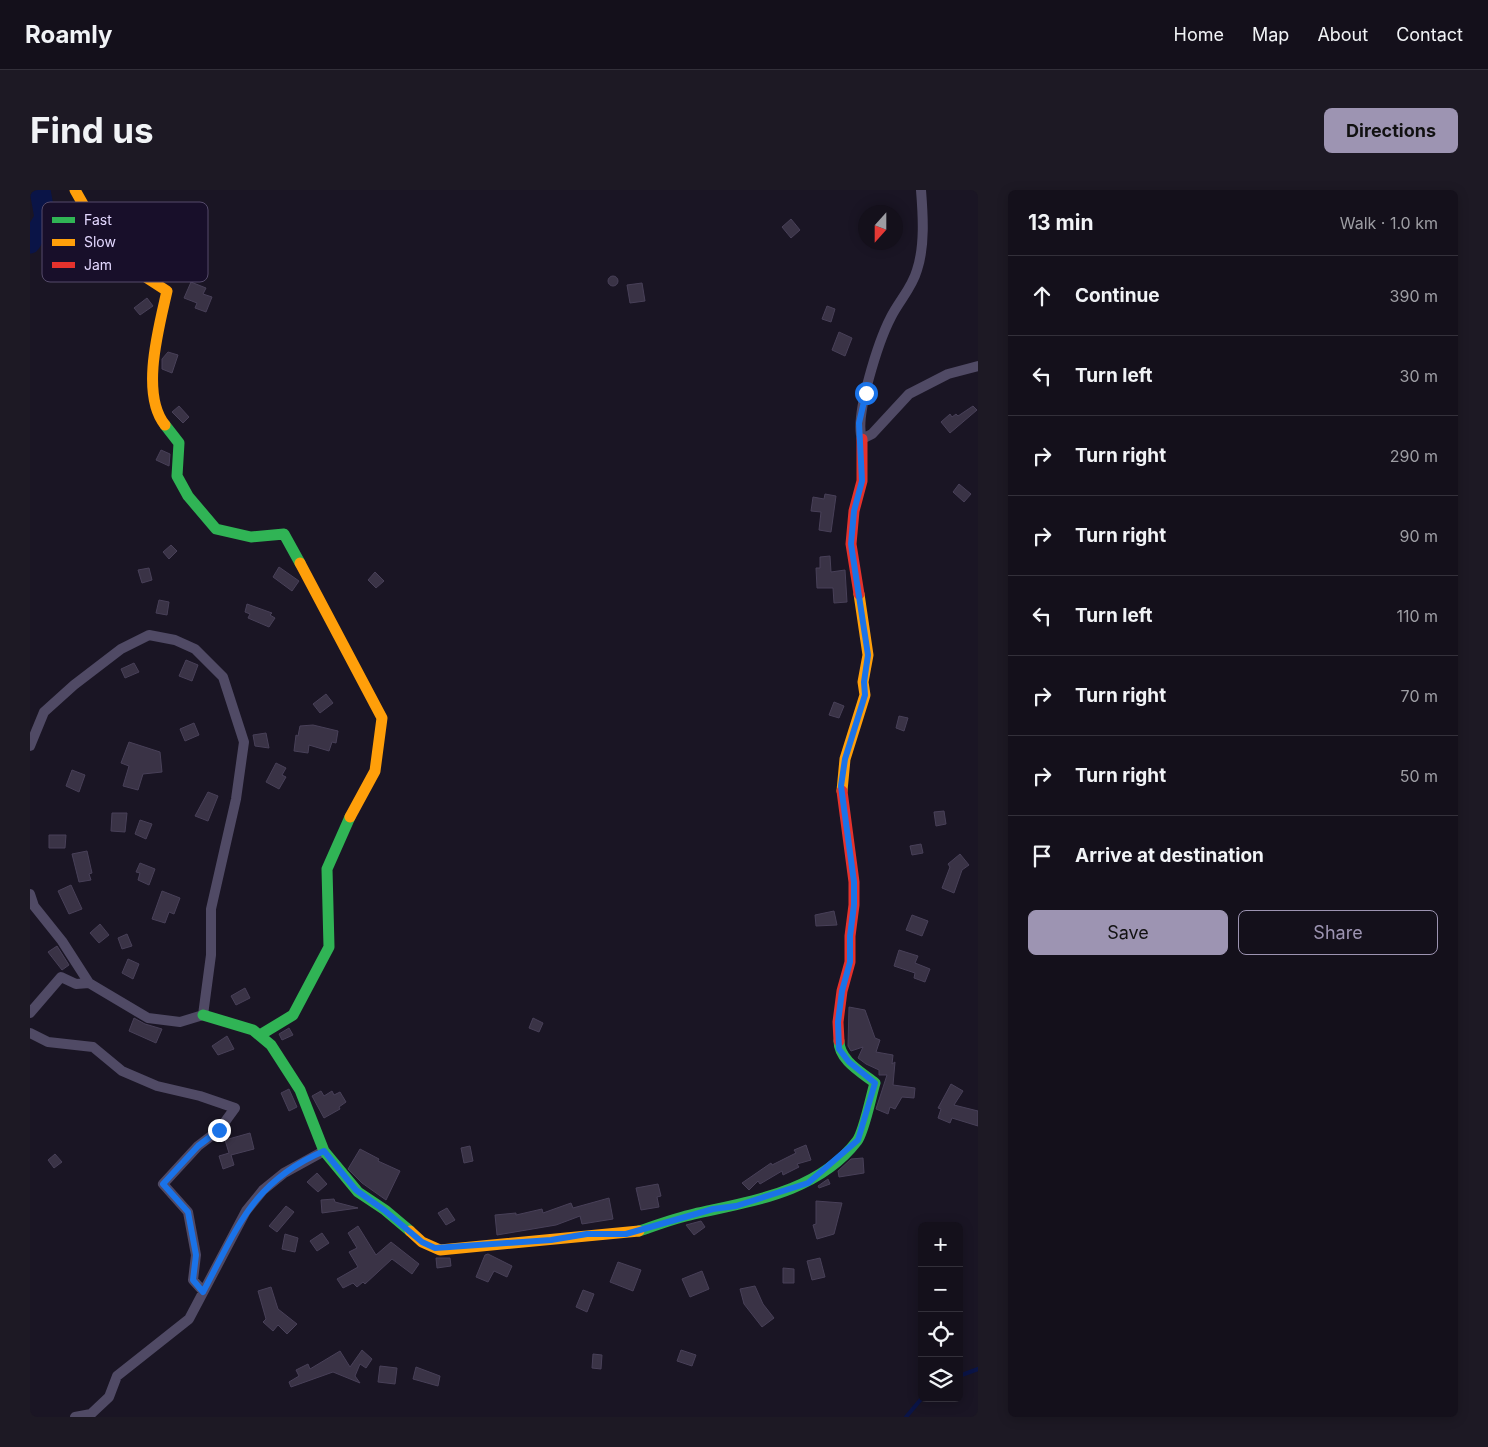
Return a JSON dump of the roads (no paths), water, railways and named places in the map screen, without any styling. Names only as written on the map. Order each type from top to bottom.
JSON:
[{"type":"street","points":[[75,190],[82,202]]},
{"type":"street","points":[[30,894],[34,906],[62,941],[89,983],[148,1018],[180,1022],[203,1015],[239,1025],[260,1035],[271,1045],[294,1079],[324,1151],[356,1190],[384,1210],[422,1242],[440,1250],[551,1240],[587,1234],[626,1234],[699,1212],[736,1206],[808,1183],[858,1140],[875,1083],[849,1062],[839,1049],[838,1022],[842,991],[850,962],[850,936],[854,905],[854,882],[841,786],[845,759],[865,695],[864,682],[868,655],[851,544],[854,511],[862,481],[862,439],[859,423],[876,357],[891,317],[913,281],[919,263],[923,214],[921,190]]},
{"type":"street","points":[[153,282],[167,291],[153,356],[158,415],[179,443],[177,476],[188,496],[216,528],[251,537],[284,534],[382,718],[375,771],[351,816],[327,869],[329,947],[293,1015],[260,1035]]},
{"type":"street","points":[[862,439],[872,434],[909,394],[948,374],[978,366]]},
{"type":"street","points":[[30,746],[44,712],[74,685],[113,655],[149,635],[175,640],[195,649],[223,677],[244,742],[236,799],[210,909],[211,955],[203,1015]]},
{"type":"street","points":[[30,1013],[61,977],[76,984],[89,983]]},
{"type":"street","points":[[30,1033],[48,1042],[93,1046],[122,1071],[157,1086],[200,1096],[235,1108],[219,1130],[198,1146],[163,1184],[188,1212],[196,1255],[193,1280],[203,1292]]},
{"type":"street","points":[[75,1417],[91,1414],[109,1397],[117,1376],[189,1319],[246,1210],[263,1190],[284,1174],[324,1151]]},
{"type":"waterway","points":[[40,190],[42,202]]},
{"type":"waterway","points":[[30,243],[42,223]]},
{"type":"waterway","points":[[963,1375],[978,1369]]},
{"type":"waterway","points":[[906,1417],[919,1402]]}]
